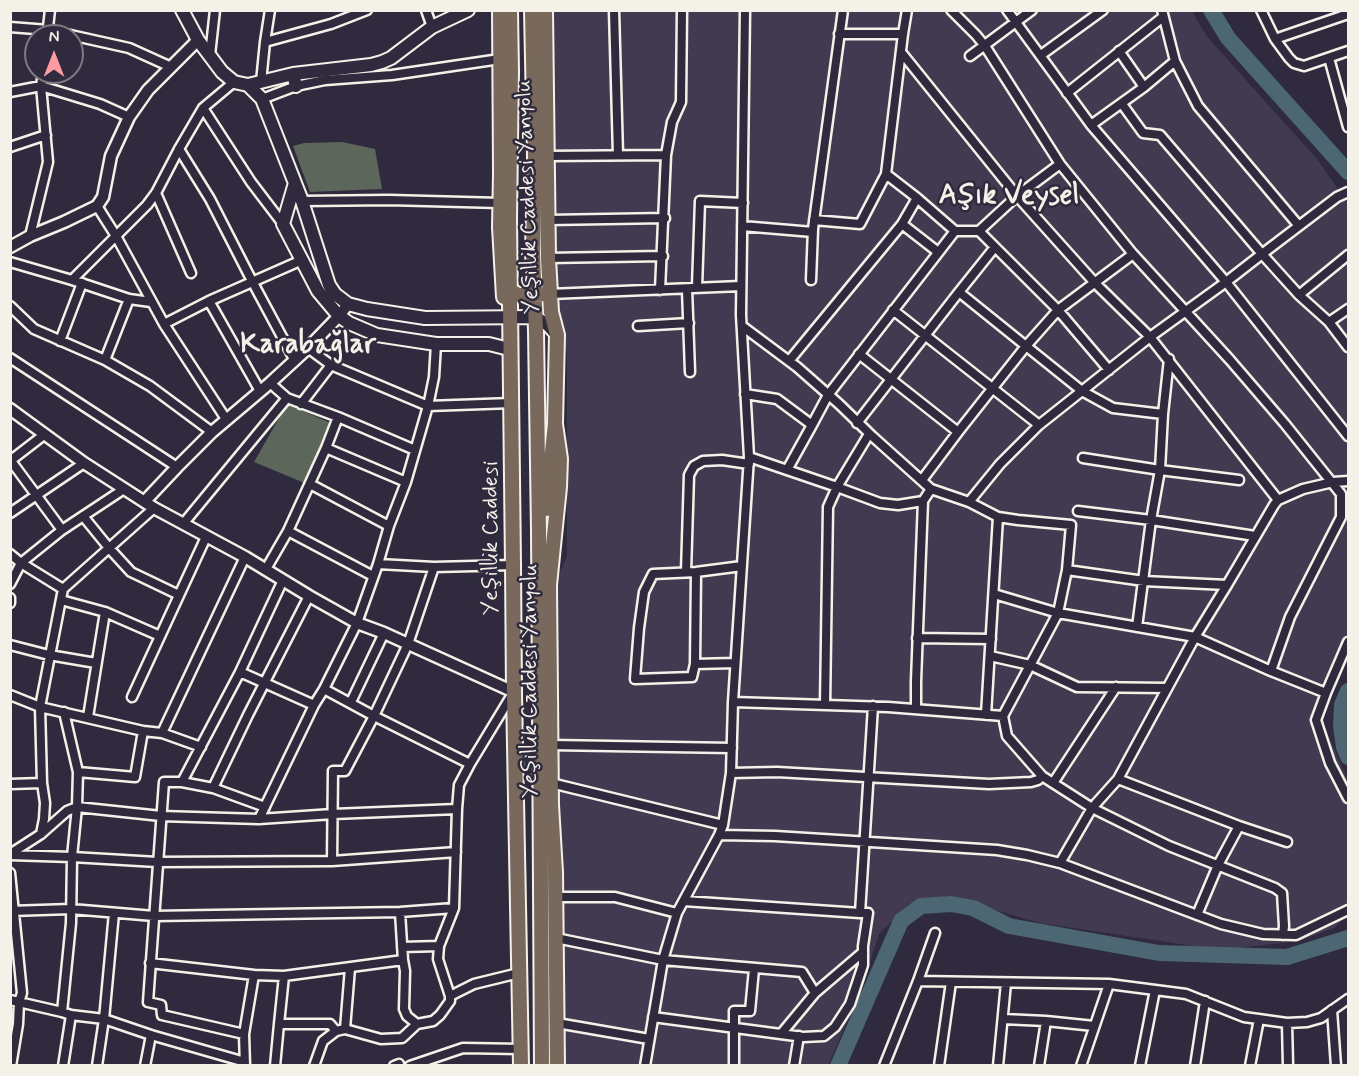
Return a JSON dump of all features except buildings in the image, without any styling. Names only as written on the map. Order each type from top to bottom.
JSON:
[{"type":"main road","points":[[182,10],[198,40],[222,72],[234,82],[248,85],[295,80],[382,62],[391,58],[432,27],[468,10]]},
{"type":"main road","name":"Yeşillik Caddesi Yanyolu","points":[[500,10],[500,227],[507,284]]},
{"type":"main road","name":"Yeşillik Caddesi","points":[[510,10],[507,284],[508,354],[512,403],[514,692],[521,1065]]},
{"type":"main road","name":"Yeşillik Caddesi","points":[[532,10],[539,531],[542,1065]]},
{"type":"main road","name":"Yeşillik Caddesi Yanyolu","points":[[545,10],[548,258],[552,312],[557,335],[555,424],[560,459],[549,585],[557,1065]]},
{"type":"main road","points":[[248,85],[262,99],[302,201],[329,285],[335,294],[348,304],[375,311],[425,318],[535,317],[548,325],[557,335]]},
{"type":"main road","points":[[295,183],[283,224],[318,291],[339,316],[377,335],[436,344],[489,344],[508,354]]},
{"type":"main road","points":[[507,284],[518,295],[550,294]]},
{"type":"main road","points":[[539,531],[545,514],[555,424]]},
{"type":"street","points":[[210,54],[215,10]]},
{"type":"street","points":[[261,82],[270,10]]},
{"type":"street","points":[[265,42],[331,24],[367,10]]},
{"type":"street","points":[[426,10],[432,27]]},
{"type":"street","points":[[614,10],[618,155]]},
{"type":"street","points":[[660,290],[665,218],[666,154],[672,123],[681,102],[682,10]]},
{"type":"street","points":[[645,1065],[663,960],[677,913],[723,825],[731,773],[735,663],[749,461],[741,286],[745,10]]},
{"type":"street","points":[[811,280],[814,220],[843,10]]},
{"type":"street","points":[[814,220],[860,224],[886,174],[907,10]]},
{"type":"street","points":[[951,10],[985,46],[1060,164],[1133,254],[1230,360],[1341,494],[1341,517],[1290,617],[1271,671]]},
{"type":"street","points":[[1007,10],[1091,125],[1226,282],[1348,436]]},
{"type":"street","points":[[970,56],[1032,10]]},
{"type":"street","points":[[1041,55],[1103,10]]},
{"type":"street","points":[[1261,10],[1275,39],[1288,58],[1298,65],[1304,66],[1348,51]]},
{"type":"street","points":[[1275,39],[1345,13]]},
{"type":"street","points":[[1067,93],[1162,14],[1175,61],[1198,106],[1299,226]]},
{"type":"street","points":[[839,34],[903,34]]},
{"type":"street","points":[[84,40],[129,48],[171,67]]},
{"type":"street","points":[[10,247],[97,206],[103,198],[111,156],[129,117],[148,90],[198,40]]},
{"type":"street","points":[[1119,51],[1144,87]]},
{"type":"street","points":[[900,52],[1017,196],[1095,284],[1150,337],[1278,500]]},
{"type":"street","points":[[1329,58],[1348,127]]},
{"type":"street","points":[[262,99],[295,80],[392,75],[501,59]]},
{"type":"street","points":[[1091,125],[1122,104],[1175,61]]},
{"type":"street","points":[[72,280],[147,205],[203,108],[234,82]]},
{"type":"street","points":[[10,92],[41,86],[100,104],[129,117]]},
{"type":"street","points":[[30,236],[48,162],[41,86]]},
{"type":"street","points":[[1122,104],[1143,133],[1160,135],[1262,254],[1299,295],[1329,322],[1348,347]]},
{"type":"street","points":[[203,108],[251,182],[283,224]]},
{"type":"street","points":[[10,147],[46,135]]},
{"type":"street","points":[[179,149],[210,200],[295,361]]},
{"type":"street","points":[[547,156],[666,154]]},
{"type":"street","points":[[886,174],[955,231],[979,231],[1017,196],[1060,164]]},
{"type":"street","points":[[969,502],[1000,464],[1040,425],[1150,337],[1337,197],[1348,192]]},
{"type":"street","points":[[156,193],[191,273]]},
{"type":"street","points":[[789,361],[902,224],[917,198]]},
{"type":"street","points":[[302,201],[389,200],[500,203]]},
{"type":"street","points":[[697,287],[700,201],[743,203]]},
{"type":"street","points":[[97,206],[164,324],[226,419]]},
{"type":"street","points":[[548,220],[665,218]]},
{"type":"street","points":[[902,224],[938,252]]},
{"type":"street","points":[[742,226],[813,232]]},
{"type":"street","points":[[787,470],[828,395],[955,231]]},
{"type":"street","points":[[979,231],[1058,310],[1109,370]]},
{"type":"street","points":[[857,423],[995,247]]},
{"type":"street","points":[[921,480],[992,388],[1058,310],[1133,254]]},
{"type":"street","points":[[1299,295],[1348,255]]},
{"type":"street","points":[[548,258],[663,256]]},
{"type":"street","points":[[164,324],[252,281],[302,260]]},
{"type":"street","points":[[10,262],[129,299],[151,302]]},
{"type":"street","points":[[60,341],[82,283]]},
{"type":"street","points":[[550,294],[741,286]]},
{"type":"street","points":[[687,289],[690,372]]},
{"type":"street","points":[[959,292],[1082,391],[1113,408],[1163,414]]},
{"type":"street","points":[[105,360],[129,299]]},
{"type":"street","points":[[209,301],[260,391]]},
{"type":"street","points":[[41,834],[45,803],[42,783],[40,707],[63,589],[109,548],[150,505],[177,466],[226,419],[295,361],[348,304]]},
{"type":"street","points":[[10,306],[33,329],[105,360],[150,386],[212,432]]},
{"type":"street","points":[[1329,322],[1348,309]]},
{"type":"street","points":[[893,310],[1040,425]]},
{"type":"street","points":[[638,326],[689,323]]},
{"type":"street","points":[[742,326],[789,361],[839,404],[931,489],[969,502],[998,517],[1071,525],[1067,570],[1058,614],[1003,716],[1007,736],[1042,776],[1092,808],[1169,846],[1275,888],[1282,893],[1283,935]]},
{"type":"street","points":[[259,819],[357,623],[406,482],[428,406],[434,377],[436,344]]},
{"type":"street","points":[[308,348],[331,365],[428,406],[512,403]]},
{"type":"street","points":[[860,354],[958,432]]},
{"type":"street","points":[[10,358],[177,466]]},
{"type":"street","points":[[1137,627],[1160,470],[1168,359]]},
{"type":"street","points":[[301,404],[331,365]]},
{"type":"street","points":[[270,383],[286,398],[338,417],[415,450]]},
{"type":"street","points":[[745,394],[777,399],[812,425]]},
{"type":"street","points":[[183,524],[286,398]]},
{"type":"street","points":[[10,409],[124,489],[357,623],[514,692],[459,785],[454,908],[439,946],[438,959],[450,1001],[433,1021],[417,1024],[402,1038],[381,1039],[341,1030],[330,1024],[279,1024]]},
{"type":"street","points":[[266,569],[288,531],[338,417]]},
{"type":"street","points":[[45,434],[11,461],[62,530]]},
{"type":"street","points":[[825,705],[828,507],[837,487],[869,434]]},
{"type":"street","points":[[326,448],[406,482]]},
{"type":"street","points":[[1083,458],[1239,480]]},
{"type":"street","points":[[742,566],[691,572],[653,574],[644,592],[635,679],[692,677],[695,664],[691,572],[689,475],[694,466],[703,461],[749,461],[787,470],[879,503],[898,505],[923,501]]},
{"type":"street","points":[[10,513],[84,463]]},
{"type":"street","points":[[1060,863],[1092,808],[1118,779],[1195,637],[1274,505],[1278,500],[1303,489],[1348,481]]},
{"type":"street","points":[[310,484],[389,526]]},
{"type":"street","points":[[10,584],[21,563],[62,530],[124,489]]},
{"type":"street","points":[[916,709],[923,501],[931,489]]},
{"type":"street","points":[[1078,511],[1256,536]]},
{"type":"street","points":[[83,516],[130,572],[179,595]]},
{"type":"street","points":[[986,715],[998,517]]},
{"type":"street","points":[[288,531],[373,576]]},
{"type":"street","points":[[132,697],[206,537]]},
{"type":"street","points":[[10,554],[63,589]]},
{"type":"street","points":[[162,734],[245,557]]},
{"type":"street","points":[[378,564],[434,567],[513,565]]},
{"type":"street","points":[[332,861],[333,771],[345,771],[374,716],[408,644],[434,567]]},
{"type":"street","points":[[1067,570],[1144,581],[1227,585]]},
{"type":"street","points":[[182,782],[240,672],[283,580]]},
{"type":"street","points":[[993,594],[1058,614],[1195,637],[1326,693]]},
{"type":"street","points":[[213,788],[309,596]]},
{"type":"street","points":[[10,598],[10,603]]},
{"type":"street","points":[[61,600],[105,612],[160,636]]},
{"type":"street","points":[[88,717],[105,612]]},
{"type":"street","points":[[351,702],[384,633]]},
{"type":"street","points":[[917,638],[991,639]]},
{"type":"street","points":[[1348,642],[1316,720],[1330,763],[1348,798]]},
{"type":"street","points":[[10,645],[96,663]]},
{"type":"street","points":[[990,656],[1030,665],[1077,687],[1167,688]]},
{"type":"street","points":[[695,664],[735,663]]},
{"type":"street","points":[[240,672],[314,705]]},
{"type":"street","points":[[1053,783],[1116,687]]},
{"type":"street","points":[[324,689],[470,764]]},
{"type":"street","points":[[10,695],[40,707],[162,734],[201,747]]},
{"type":"street","points":[[733,702],[873,706],[1003,716]]},
{"type":"street","points":[[860,913],[873,706]]},
{"type":"street","points":[[63,1065],[78,772],[64,712]]},
{"type":"street","points":[[78,772],[135,777],[143,731]]},
{"type":"street","points":[[550,745],[732,748]]},
{"type":"street","points":[[731,773],[777,772],[989,784],[1031,782],[1042,776]]},
{"type":"street","points":[[1118,779],[1287,842]]},
{"type":"street","points":[[244,1034],[162,1015],[161,1005],[148,1002],[164,782],[182,782],[213,788],[265,807]]},
{"type":"street","points":[[10,784],[42,783]]},
{"type":"street","points":[[551,783],[723,825]]},
{"type":"street","points":[[10,854],[41,834],[66,811],[77,807],[161,816],[259,819],[457,809]]},
{"type":"street","points":[[1197,915],[1218,865],[1239,825]]},
{"type":"street","points":[[719,835],[775,836],[997,850],[1027,855],[1060,863],[1221,924],[1263,934],[1296,935],[1348,910]]},
{"type":"street","points":[[10,854],[158,862],[332,861],[456,852]]},
{"type":"street","points":[[10,873],[22,993],[15,1001],[18,1024],[13,1063]]},
{"type":"street","points":[[555,897],[615,897],[677,913]]},
{"type":"street","points":[[653,1017],[799,1036],[824,1036],[835,1027],[850,1004],[863,965],[868,913],[684,901]]},
{"type":"street","points":[[13,911],[71,909],[154,916],[400,912],[454,908]]},
{"type":"street","points":[[400,912],[405,971],[404,1009],[407,1016],[417,1024]]},
{"type":"street","points":[[97,1065],[104,1019],[114,913]]},
{"type":"street","points":[[884,1065],[935,933]]},
{"type":"street","points":[[556,938],[663,960],[802,972],[815,993]]},
{"type":"street","points":[[402,946],[439,946]]},
{"type":"street","points":[[781,1034],[815,993],[863,952]]},
{"type":"street","points":[[150,963],[254,975],[284,975],[403,960]]},
{"type":"street","points":[[341,1030],[350,968]]},
{"type":"street","points":[[734,1065],[734,1011],[750,1011],[754,969]]},
{"type":"street","points":[[450,996],[474,984],[519,973]]},
{"type":"street","points":[[15,1001],[67,1014],[104,1019],[245,1064],[244,1034],[254,975]]},
{"type":"street","points":[[275,1065],[284,975]]},
{"type":"street","points":[[918,981],[1109,984],[1186,993],[1244,1017],[1287,1023],[1307,1022],[1321,1018],[1348,999]]},
{"type":"street","points":[[939,1065],[951,982]]},
{"type":"street","points":[[998,1065],[1006,983]]},
{"type":"street","points":[[1081,1065],[1109,984]]},
{"type":"street","points":[[1140,1065],[1155,990]]},
{"type":"street","points":[[1195,1065],[1205,1001]]},
{"type":"street","points":[[1332,1010],[1336,1065]]},
{"type":"street","points":[[1003,1019],[1094,1026]]},
{"type":"street","points":[[1250,1065],[1259,1019]]},
{"type":"street","points":[[1039,1065],[1046,1021]]},
{"type":"street","points":[[557,1023],[649,1039]]},
{"type":"street","points":[[1287,1023],[1288,1065]]},
{"type":"street","points":[[314,1065],[323,1041],[341,1030]]},
{"type":"street","points":[[145,1065],[151,1035]]},
{"type":"street","points":[[794,1065],[799,1036]]},
{"type":"street","points":[[410,1065],[463,1048],[521,1049]]},
{"type":"street","points":[[394,1065],[399,1065]]},
{"type":"shaded area","points":[[552,11],[1193,11],[1209,39],[1316,158],[1348,203],[1348,653],[1324,713],[1324,726],[1348,780],[1348,914],[1334,928],[1299,941],[1220,950],[1040,923],[947,896],[909,904],[879,934],[861,990],[828,1065],[563,1065],[554,586],[567,556],[567,353],[550,266],[554,152]]},
{"type":"green space","points":[[342,142],[375,149],[382,189],[310,192],[293,146],[304,143]]},
{"type":"green space","points":[[287,404],[333,424],[307,484],[254,462]]},
{"type":"waterway","points":[[1211,10],[1228,38],[1348,172]]},
{"type":"waterway","points":[[1348,691],[1342,705],[1341,726],[1348,757]]},
{"type":"waterway","points":[[838,1066],[901,921],[921,906],[951,904],[973,908],[1009,926],[1159,953],[1287,957],[1348,938]]},
{"type":"district","name":"Aşık Veysel","points":[[1009,197]]},
{"type":"district","name":"Karabağlar","points":[[308,346]]}]
